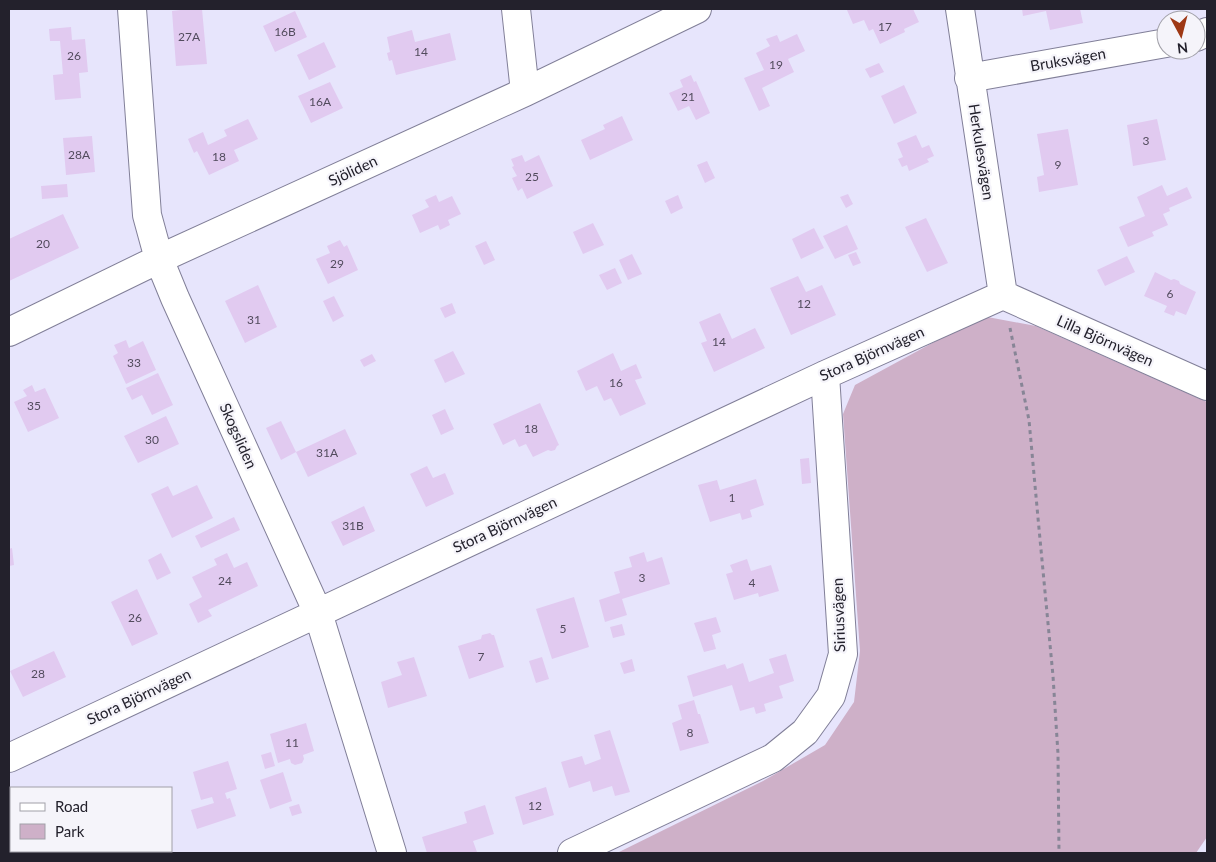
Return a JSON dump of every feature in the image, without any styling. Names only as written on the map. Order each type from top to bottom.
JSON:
[{"type":"street","name":"Skogsliden","points":[[132,9],[147,215],[160,260],[175,298],[318,613],[392,853]]},
{"type":"street","points":[[516,9],[525,92]]},
{"type":"street","name":"Sjöliden","points":[[9,332],[160,260],[525,92],[697,9]]},
{"type":"street","name":"Herkulesvägen","points":[[960,9],[1003,295]]},
{"type":"street","name":"Bruksvägen","points":[[969,78],[1156,45]]},
{"type":"street","name":"Stora Björnvägen","points":[[9,758],[825,375],[1003,295]]},
{"type":"street","name":"Lilla Björnvägen","points":[[1003,295],[1207,386]]},
{"type":"street","name":"Siriusvägen","points":[[572,853],[773,758],[805,732],[831,696],[843,654],[825,375]]},
{"type":"path","points":[[1003,295],[1029,420],[1054,686],[1058,754],[1059,853]]},
{"type":"green space","points":[[982,316],[1036,326],[1207,402],[1207,837],[1196,853],[617,853],[763,781],[825,745],[854,702],[860,651],[843,414],[855,385]]},
{"type":"building","points":[[202,9],[207,64],[176,66],[172,11]]},
{"type":"building","points":[[913,9],[919,22],[904,29],[905,32],[880,44],[873,29],[869,31],[864,20],[853,24],[847,10]]},
{"type":"building","points":[[1022,9],[1080,9],[1083,23],[1050,30],[1046,11],[1023,16]]},
{"type":"building","points":[[295,11],[307,37],[275,52],[263,26]]},
{"type":"building","points":[[71,27],[72,40],[85,39],[88,72],[79,73],[81,98],[55,100],[53,75],[63,74],[60,41],[50,41],[49,29]]},
{"type":"building","points":[[412,30],[415,42],[450,33],[456,60],[396,75],[392,60],[389,61],[387,53],[390,52],[387,37]]},
{"type":"building","points":[[797,34],[805,51],[788,59],[794,72],[762,88],[770,106],[759,111],[744,78],[764,70],[756,53],[770,46],[766,39],[777,35],[780,42]]},
{"type":"building","points":[[324,42],[336,67],[309,80],[297,55]]},
{"type":"building","points":[[879,63],[884,72],[870,78],[865,69]]},
{"type":"building","points":[[691,75],[694,82],[696,81],[710,113],[696,120],[689,106],[678,111],[669,93],[683,87],[680,80]]},
{"type":"building","points":[[330,82],[343,108],[311,123],[298,96]]},
{"type":"building","points":[[904,85],[917,113],[894,124],[881,96]]},
{"type":"building","points":[[622,116],[633,140],[590,160],[581,140],[605,129],[603,125]]},
{"type":"building","points":[[248,119],[258,139],[234,150],[239,161],[209,175],[197,151],[194,153],[188,139],[203,132],[208,145],[227,136],[224,130]]},
{"type":"building","points":[[1157,119],[1166,160],[1133,166],[1127,125]]},
{"type":"building","points":[[1068,129],[1078,185],[1039,192],[1037,177],[1044,175],[1037,134]]},
{"type":"building","points":[[916,135],[922,148],[929,145],[934,156],[927,159],[929,162],[909,171],[907,165],[902,167],[898,159],[903,157],[897,143]]},
{"type":"building","points":[[92,136],[95,172],[66,175],[63,138]]},
{"type":"building","points":[[522,155],[525,162],[539,155],[553,186],[527,199],[522,188],[518,191],[512,178],[517,176],[512,167],[514,166],[511,159]]},
{"type":"building","points":[[707,161],[715,178],[705,183],[697,165]]},
{"type":"building","points":[[67,184],[68,197],[42,199],[41,186]]},
{"type":"building","points":[[1162,185],[1167,196],[1187,187],[1192,198],[1169,208],[1170,211],[1163,214],[1168,225],[1152,232],[1154,236],[1128,247],[1119,227],[1145,216],[1137,197]]},
{"type":"building","points":[[848,194],[853,204],[846,208],[840,197]]},
{"type":"building","points":[[436,195],[439,202],[452,196],[461,214],[448,220],[450,225],[440,230],[438,225],[420,233],[412,215],[429,207],[425,200]]},
{"type":"building","points":[[678,195],[683,208],[671,214],[665,201]]},
{"type":"building","points":[[63,214],[79,248],[9,281],[9,239]]},
{"type":"building","points":[[926,218],[948,263],[927,272],[905,227]]},
{"type":"building","points":[[593,223],[604,245],[583,254],[573,232]]},
{"type":"building","points":[[847,225],[858,249],[835,259],[823,236]]},
{"type":"building","points":[[814,228],[824,248],[801,259],[792,239]]},
{"type":"building","points":[[340,240],[344,247],[347,245],[358,270],[328,284],[316,259],[330,253],[327,246]]},
{"type":"building","points":[[486,241],[495,260],[484,265],[475,246]]},
{"type":"building","points":[[856,252],[861,263],[853,266],[848,255]]},
{"type":"building","points":[[632,254],[642,274],[628,280],[619,260]]},
{"type":"building","points":[[1127,256],[1135,272],[1105,286],[1097,270]]},
{"type":"building","points":[[615,268],[622,283],[607,290],[599,275]]},
{"type":"building","points":[[1155,272],[1171,280],[1179,281],[1180,284],[1196,292],[1186,315],[1176,311],[1174,316],[1164,312],[1167,306],[1144,296]]},
{"type":"building","points":[[798,276],[806,292],[822,285],[836,315],[791,335],[770,288]]},
{"type":"building","points":[[258,285],[277,327],[245,343],[225,301]]},
{"type":"building","points":[[334,296],[344,316],[333,322],[323,301]]},
{"type":"building","points":[[452,303],[456,313],[445,318],[440,308]]},
{"type":"building","points":[[720,313],[732,339],[755,328],[765,348],[714,372],[701,343],[707,341],[699,322]]},
{"type":"building","points":[[126,340],[129,348],[143,341],[156,370],[126,384],[113,356],[118,353],[114,345]]},
{"type":"building","points":[[453,351],[465,374],[445,383],[434,360]]},
{"type":"building","points":[[613,353],[621,371],[636,364],[642,378],[635,380],[646,404],[620,416],[611,398],[604,401],[597,386],[586,391],[577,371]]},
{"type":"building","points":[[372,354],[376,361],[364,367],[360,360]]},
{"type":"building","points":[[158,373],[173,405],[152,415],[142,395],[132,400],[126,388]]},
{"type":"building","points":[[32,385],[35,392],[45,388],[59,418],[28,432],[14,402],[27,396],[23,390]]},
{"type":"building","points":[[540,403],[559,445],[555,450],[548,450],[533,457],[526,444],[519,447],[515,439],[503,445],[493,424]]},
{"type":"building","points":[[445,409],[454,429],[441,435],[432,415]]},
{"type":"building","points":[[166,416],[179,444],[138,463],[124,436]]},
{"type":"building","points":[[281,421],[296,452],[281,460],[266,428]]},
{"type":"building","points":[[345,429],[357,454],[308,477],[296,452]]},
{"type":"building","points":[[809,458],[811,483],[802,484],[800,459]]},
{"type":"building","points":[[427,466],[433,478],[445,473],[454,494],[426,507],[410,474]]},
{"type":"building","points":[[756,479],[764,505],[750,510],[752,517],[742,520],[740,513],[710,522],[698,485],[717,480],[720,490]]},
{"type":"building","points":[[197,485],[213,518],[172,538],[151,494],[168,486],[173,496]]},
{"type":"building","points":[[364,506],[375,531],[343,546],[331,522]]},
{"type":"building","points":[[234,517],[240,530],[201,548],[195,536]]},
{"type":"building","points":[[12,548],[14,565],[9,566],[9,549]]},
{"type":"building","points":[[644,552],[647,562],[662,557],[670,584],[622,599],[627,615],[605,622],[599,600],[620,593],[614,572],[632,567],[629,557]]},
{"type":"building","points":[[161,553],[171,573],[157,580],[148,560]]},
{"type":"building","points":[[227,553],[234,568],[247,562],[258,586],[208,610],[212,616],[198,623],[189,604],[202,597],[192,577],[217,565],[214,559]]},
{"type":"building","points":[[747,559],[751,571],[771,565],[779,591],[759,597],[758,593],[734,600],[726,574],[733,572],[730,565]]},
{"type":"building","points":[[137,589],[158,634],[132,646],[111,602]]},
{"type":"building","points":[[574,597],[589,647],[552,659],[536,609]]},
{"type":"building","points":[[716,617],[721,632],[712,635],[716,649],[704,652],[694,623]]},
{"type":"building","points":[[622,624],[625,635],[613,638],[610,627]]},
{"type":"building","points":[[490,633],[494,635],[504,667],[469,679],[458,646],[481,639],[482,635]]},
{"type":"building","points":[[54,651],[66,677],[23,697],[10,671]]},
{"type":"building","points":[[786,654],[794,681],[779,686],[783,698],[764,704],[766,711],[756,714],[754,707],[740,711],[732,685],[693,697],[687,676],[725,664],[727,669],[743,663],[749,682],[774,673],[769,659]]},
{"type":"building","points":[[414,657],[427,696],[388,708],[381,682],[402,675],[397,662]]},
{"type":"building","points":[[542,657],[549,679],[536,683],[529,661]]},
{"type":"building","points":[[632,659],[635,671],[624,674],[620,663]]},
{"type":"building","points":[[694,700],[709,743],[680,751],[672,723],[682,719],[678,705]]},
{"type":"building","points":[[306,723],[314,751],[303,755],[302,763],[295,765],[291,763],[290,759],[278,763],[270,734]]},
{"type":"building","points":[[610,730],[630,792],[615,796],[612,786],[593,792],[590,781],[569,788],[561,762],[582,756],[585,765],[601,759],[594,735]]},
{"type":"building","points":[[271,752],[275,766],[265,769],[261,755]]},
{"type":"building","points":[[228,761],[237,789],[225,793],[227,799],[230,798],[236,816],[197,829],[191,810],[214,803],[212,797],[201,800],[193,772]]},
{"type":"building","points":[[283,772],[292,801],[270,809],[260,780]]},
{"type":"building","points":[[546,787],[554,815],[523,825],[515,797]]},
{"type":"building","points":[[299,804],[302,813],[292,816],[289,807]]},
{"type":"building","points":[[485,805],[494,834],[473,841],[477,852],[427,853],[422,837],[467,823],[464,812]]},
{"type":"building","points":[[38,852],[78,853],[39,853]]}]
